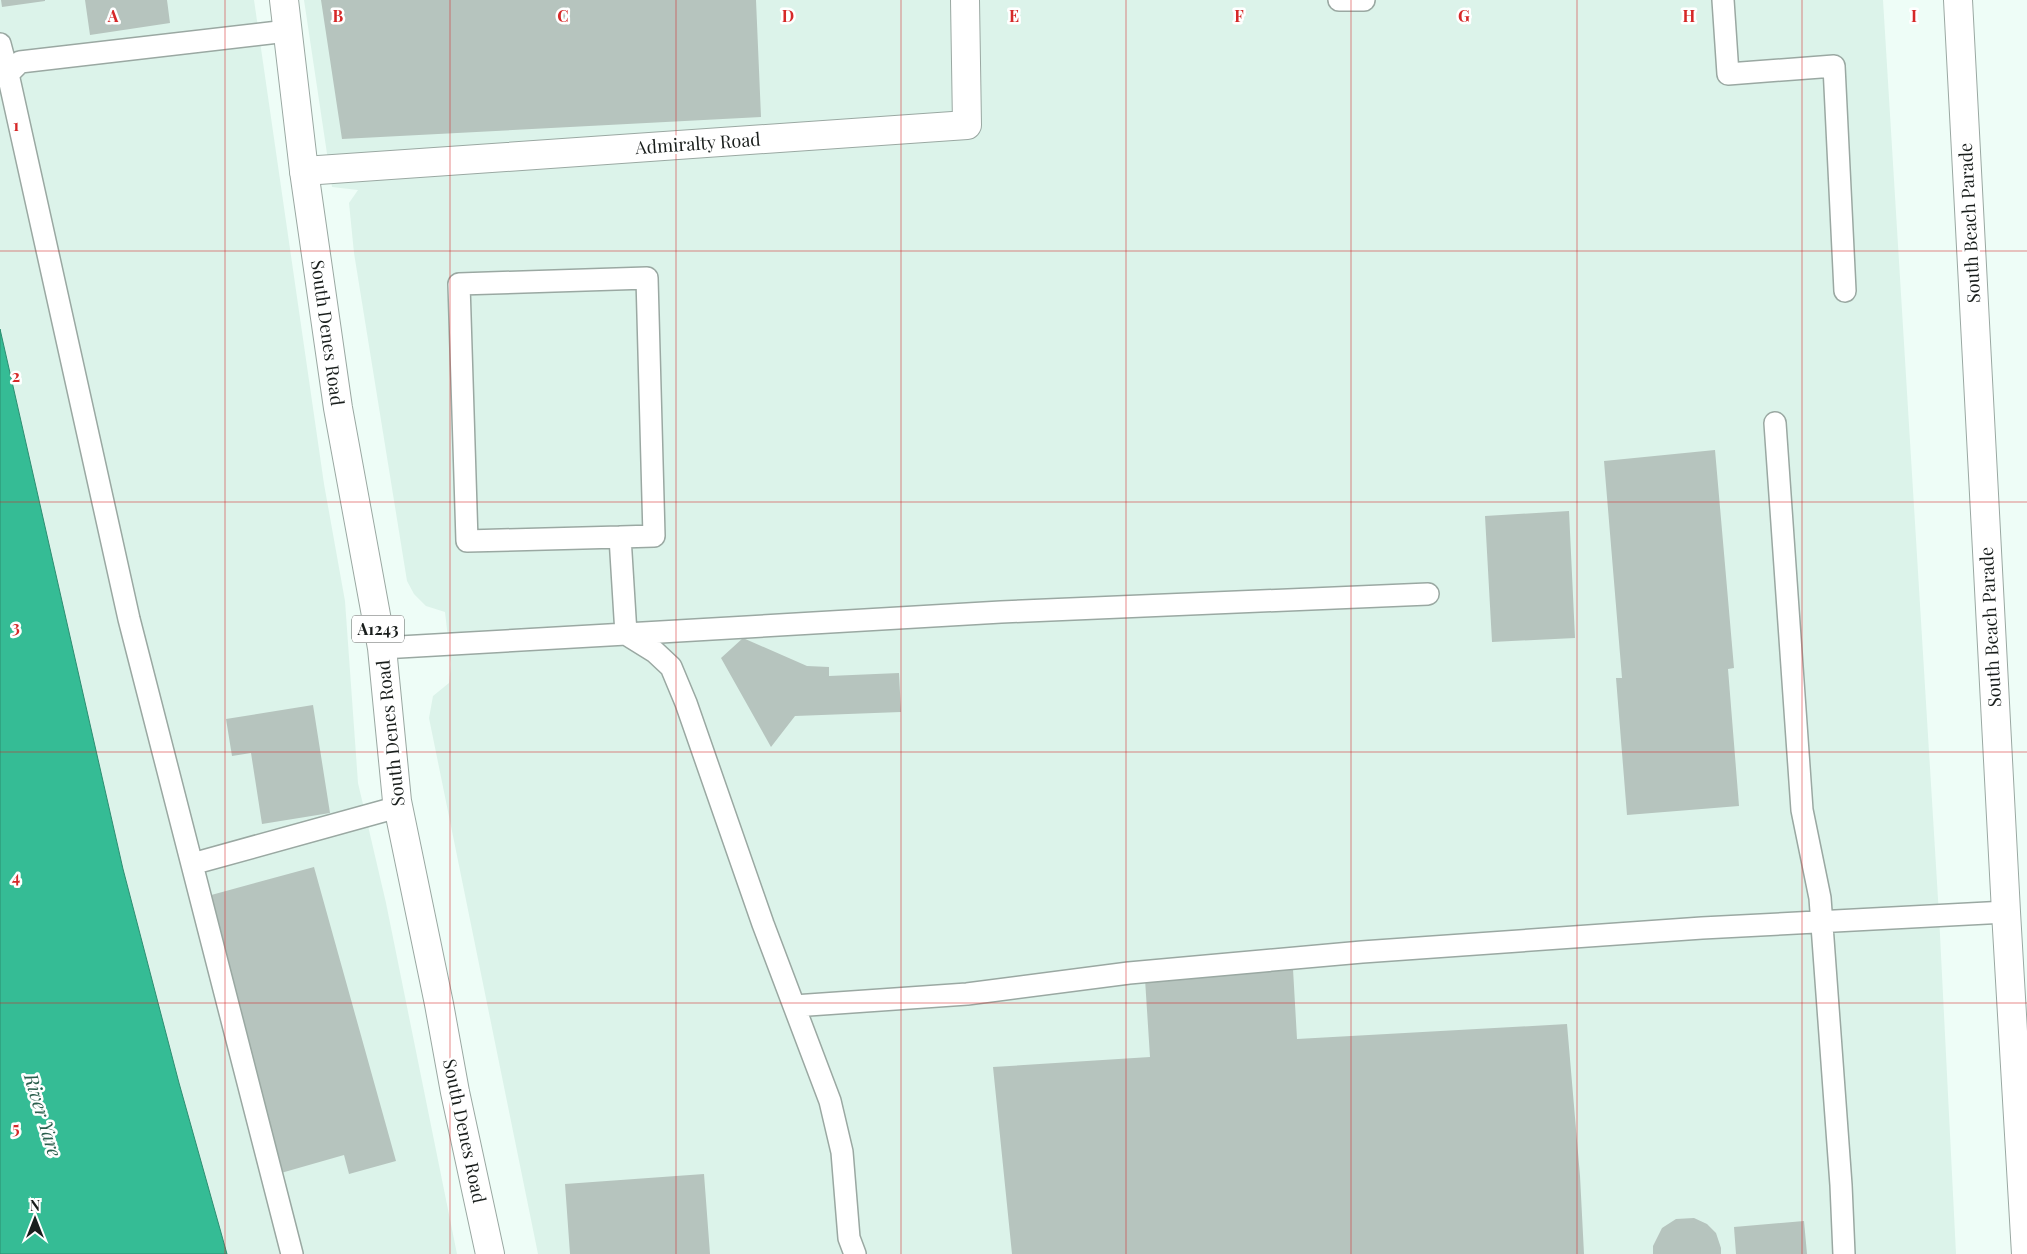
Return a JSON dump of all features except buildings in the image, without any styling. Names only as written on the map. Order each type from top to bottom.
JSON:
[{"type":"street","name":"South Denes Road","points":[[284,0],[304,172],[338,408],[382,648],[398,807],[439,1004],[455,1092],[490,1254]]},
{"type":"street","name":"Admiralty Road","points":[[304,172],[967,125],[965,0]]},
{"type":"street","name":"South Beach Parade","points":[[1958,0],[2026,1254]]},
{"type":"lane","points":[[1339,0],[1364,0]]},
{"type":"lane","points":[[1723,0],[1728,74],[1834,66],[1845,291]]},
{"type":"lane","points":[[8,74],[20,62],[287,32]]},
{"type":"lane","points":[[0,44],[129,619],[292,1254]]},
{"type":"lane","points":[[647,278],[654,536],[620,537],[467,541],[460,284],[647,278]]},
{"type":"lane","points":[[1775,423],[1802,810],[1820,898],[1822,921],[1844,1254]]},
{"type":"lane","points":[[620,537],[626,634]]},
{"type":"lane","points":[[382,648],[1011,612],[1428,594]]},
{"type":"lane","points":[[626,634],[655,652],[671,667],[686,703],[762,924],[830,1101],[842,1152],[849,1238],[855,1254]]},
{"type":"lane","points":[[192,864],[398,807]]},
{"type":"lane","points":[[794,1006],[967,994],[1129,973],[1362,952],[1822,921],[2006,912]]},
{"type":"shaded area","points":[[0,0],[254,0],[324,484],[345,601],[358,783],[386,903],[457,1254],[227,1254],[179,1083],[123,868],[0,329]]},
{"type":"shaded area","points":[[304,0],[1883,0],[1939,915],[1956,1254],[538,1254],[429,718],[433,696],[449,683],[451,664],[445,612],[426,606],[414,594],[407,581],[354,253],[349,203],[358,190],[332,187]]},
{"type":"water","name":"River Yare","points":[[0,329],[123,869],[179,1083],[227,1254],[0,1254]]}]
